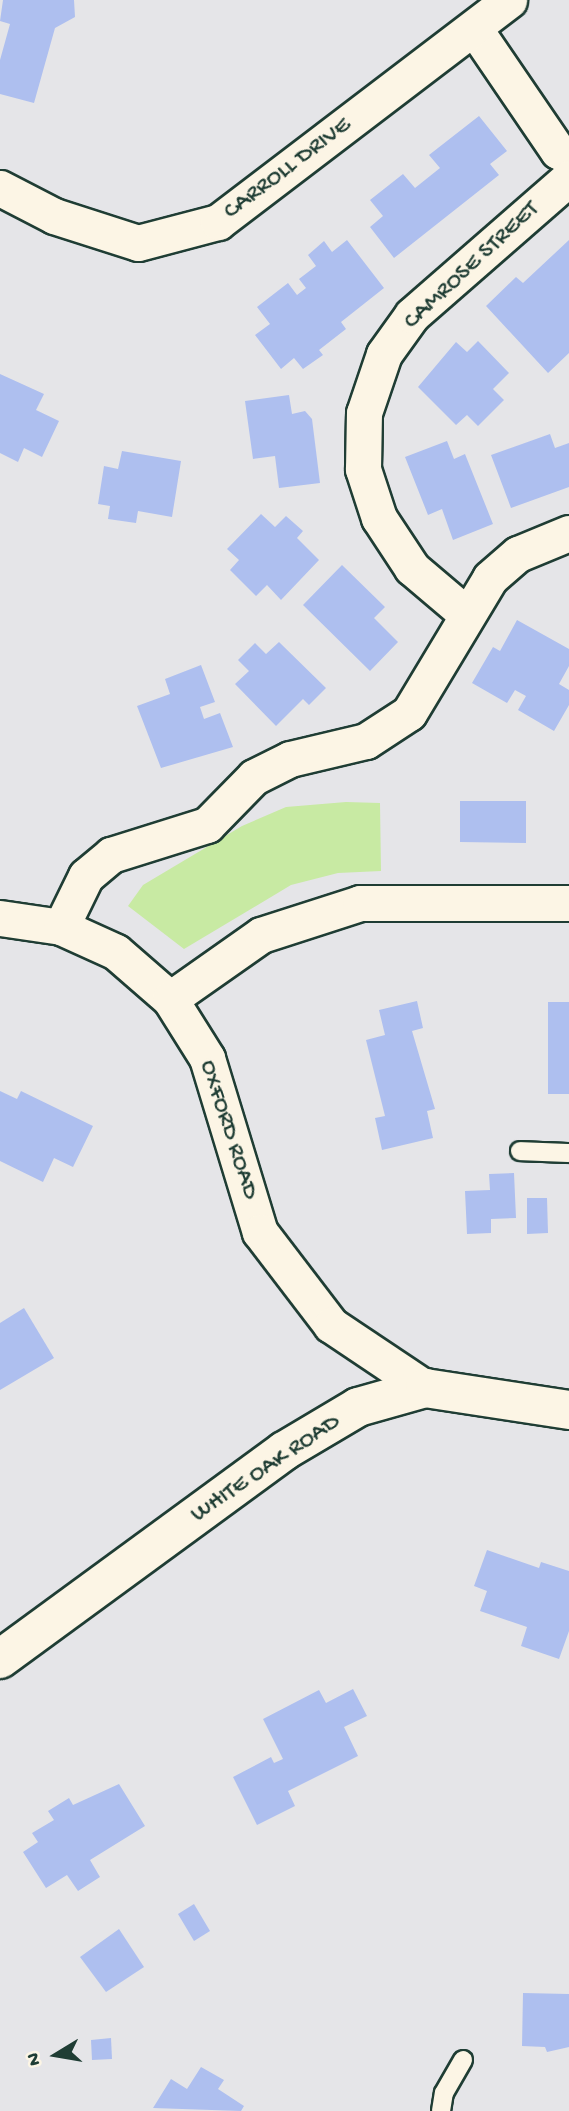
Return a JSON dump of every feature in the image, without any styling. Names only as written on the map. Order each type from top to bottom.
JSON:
[{"type":"street","name":"CARROLL DRIVE","points":[[0,188],[54,216],[138,243],[218,222],[509,0]]},
{"type":"street","points":[[474,28],[558,151],[569,158]]},
{"type":"street","name":"CAMROSE STREET","points":[[465,613],[412,568],[379,518],[363,469],[364,413],[384,354],[412,315],[569,177]]},
{"type":"street","points":[[61,927],[86,876],[111,855],[207,825],[254,776],[290,759],[366,741],[409,713],[465,613],[490,578],[518,554],[569,533]]},
{"type":"street","points":[[170,999],[261,935],[360,903],[569,903]]},
{"type":"street","name":"OXFORD ROAD","points":[[0,918],[61,927],[116,952],[170,999],[207,1058],[260,1232],[331,1325],[425,1388]]},
{"type":"street","name":"WHITE OAK ROAD","points":[[0,1659],[284,1451],[358,1407],[425,1388],[569,1410]]},
{"type":"lane","points":[[520,1151],[569,1153]]},
{"type":"lane","points":[[441,2111],[443,2093],[463,2060]]},
{"type":"green space","points":[[346,802],[380,803],[381,871],[338,873],[291,885],[184,949],[128,906],[143,885],[242,826],[286,807]]},
{"type":"building","points":[[3,0],[74,0],[75,17],[55,28],[34,103],[0,94],[0,60],[10,24],[0,21]]},
{"type":"building","points":[[479,116],[507,151],[490,164],[499,175],[394,258],[370,227],[383,216],[370,200],[403,174],[415,188],[440,168],[429,155]]},
{"type":"building","points":[[347,240],[384,288],[341,322],[346,329],[319,350],[323,355],[303,369],[294,358],[281,369],[255,335],[270,324],[257,307],[288,283],[297,295],[306,288],[299,279],[316,266],[308,255],[324,241],[332,252]]},
{"type":"building","points":[[569,240],[569,353],[548,373],[486,306],[516,277],[523,283]]},
{"type":"building","points":[[478,341],[509,373],[493,389],[504,400],[478,426],[467,415],[456,425],[418,387],[456,342],[467,352]]},
{"type":"building","points":[[0,374],[44,394],[36,410],[59,421],[42,457],[24,448],[18,462],[0,453]]},
{"type":"building","points":[[289,395],[292,414],[305,411],[312,419],[320,483],[279,488],[275,456],[253,459],[245,401]]},
{"type":"building","points":[[550,434],[555,448],[569,443],[569,487],[511,508],[491,455]]},
{"type":"building","points":[[447,441],[454,459],[465,454],[493,524],[453,540],[442,509],[428,515],[405,457]]},
{"type":"building","points":[[122,451],[181,461],[172,517],[138,511],[136,523],[108,519],[110,506],[98,504],[104,466],[118,469]]},
{"type":"building","points":[[261,514],[275,527],[286,516],[303,531],[297,538],[319,560],[281,600],[267,585],[256,596],[230,570],[239,560],[227,549]]},
{"type":"building","points":[[342,565],[385,607],[374,618],[398,642],[370,671],[303,605]]},
{"type":"building","points":[[517,620],[569,649],[569,666],[559,684],[569,690],[569,705],[554,731],[518,710],[526,696],[515,690],[507,703],[472,683],[493,647],[500,651]]},
{"type":"building","points":[[279,642],[326,688],[309,705],[303,699],[276,726],[235,684],[249,671],[238,660],[255,643],[266,654]]},
{"type":"building","points":[[201,665],[215,702],[200,707],[204,719],[220,713],[233,747],[161,768],[137,706],[170,694],[165,679]]},
{"type":"building","points":[[460,801],[526,801],[526,843],[460,842]]},
{"type":"building","points":[[417,1001],[423,1028],[412,1031],[435,1109],[427,1111],[433,1138],[382,1150],[375,1118],[385,1116],[366,1040],[385,1035],[379,1010]]},
{"type":"building","points":[[548,1002],[569,1002],[569,1094],[548,1094]]},
{"type":"building","points":[[0,1091],[17,1099],[21,1091],[93,1126],[73,1167],[54,1158],[43,1182],[0,1161]]},
{"type":"building","points":[[514,1173],[516,1218],[491,1219],[491,1233],[467,1234],[465,1191],[490,1190],[489,1174]]},
{"type":"building","points":[[527,1198],[547,1198],[548,1233],[527,1234]]},
{"type":"building","points":[[24,1308],[54,1358],[0,1390],[0,1323]]},
{"type":"building","points":[[487,1550],[539,1568],[541,1562],[569,1571],[569,1631],[559,1659],[521,1646],[527,1627],[480,1611],[487,1591],[474,1586]]},
{"type":"building","points":[[353,1689],[367,1716],[344,1727],[358,1756],[288,1791],[295,1806],[257,1825],[233,1777],[271,1757],[274,1763],[283,1759],[263,1719],[319,1690],[326,1703]]},
{"type":"building","points":[[119,1784],[145,1826],[90,1860],[100,1877],[78,1891],[67,1875],[46,1888],[23,1852],[38,1842],[32,1833],[54,1820],[48,1811],[69,1798],[73,1805]]},
{"type":"building","points":[[194,1904],[210,1931],[194,1941],[178,1914]]},
{"type":"building","points":[[119,1929],[144,1967],[106,1992],[80,1957]]},
{"type":"building","points":[[523,1993],[569,1994],[569,2047],[547,2052],[545,2047],[522,2046]]},
{"type":"building","points":[[111,2038],[112,2059],[92,2060],[91,2040]]},
{"type":"building","points":[[201,2067],[224,2080],[218,2089],[244,2106],[241,2111],[153,2108],[171,2079],[187,2089]]}]
